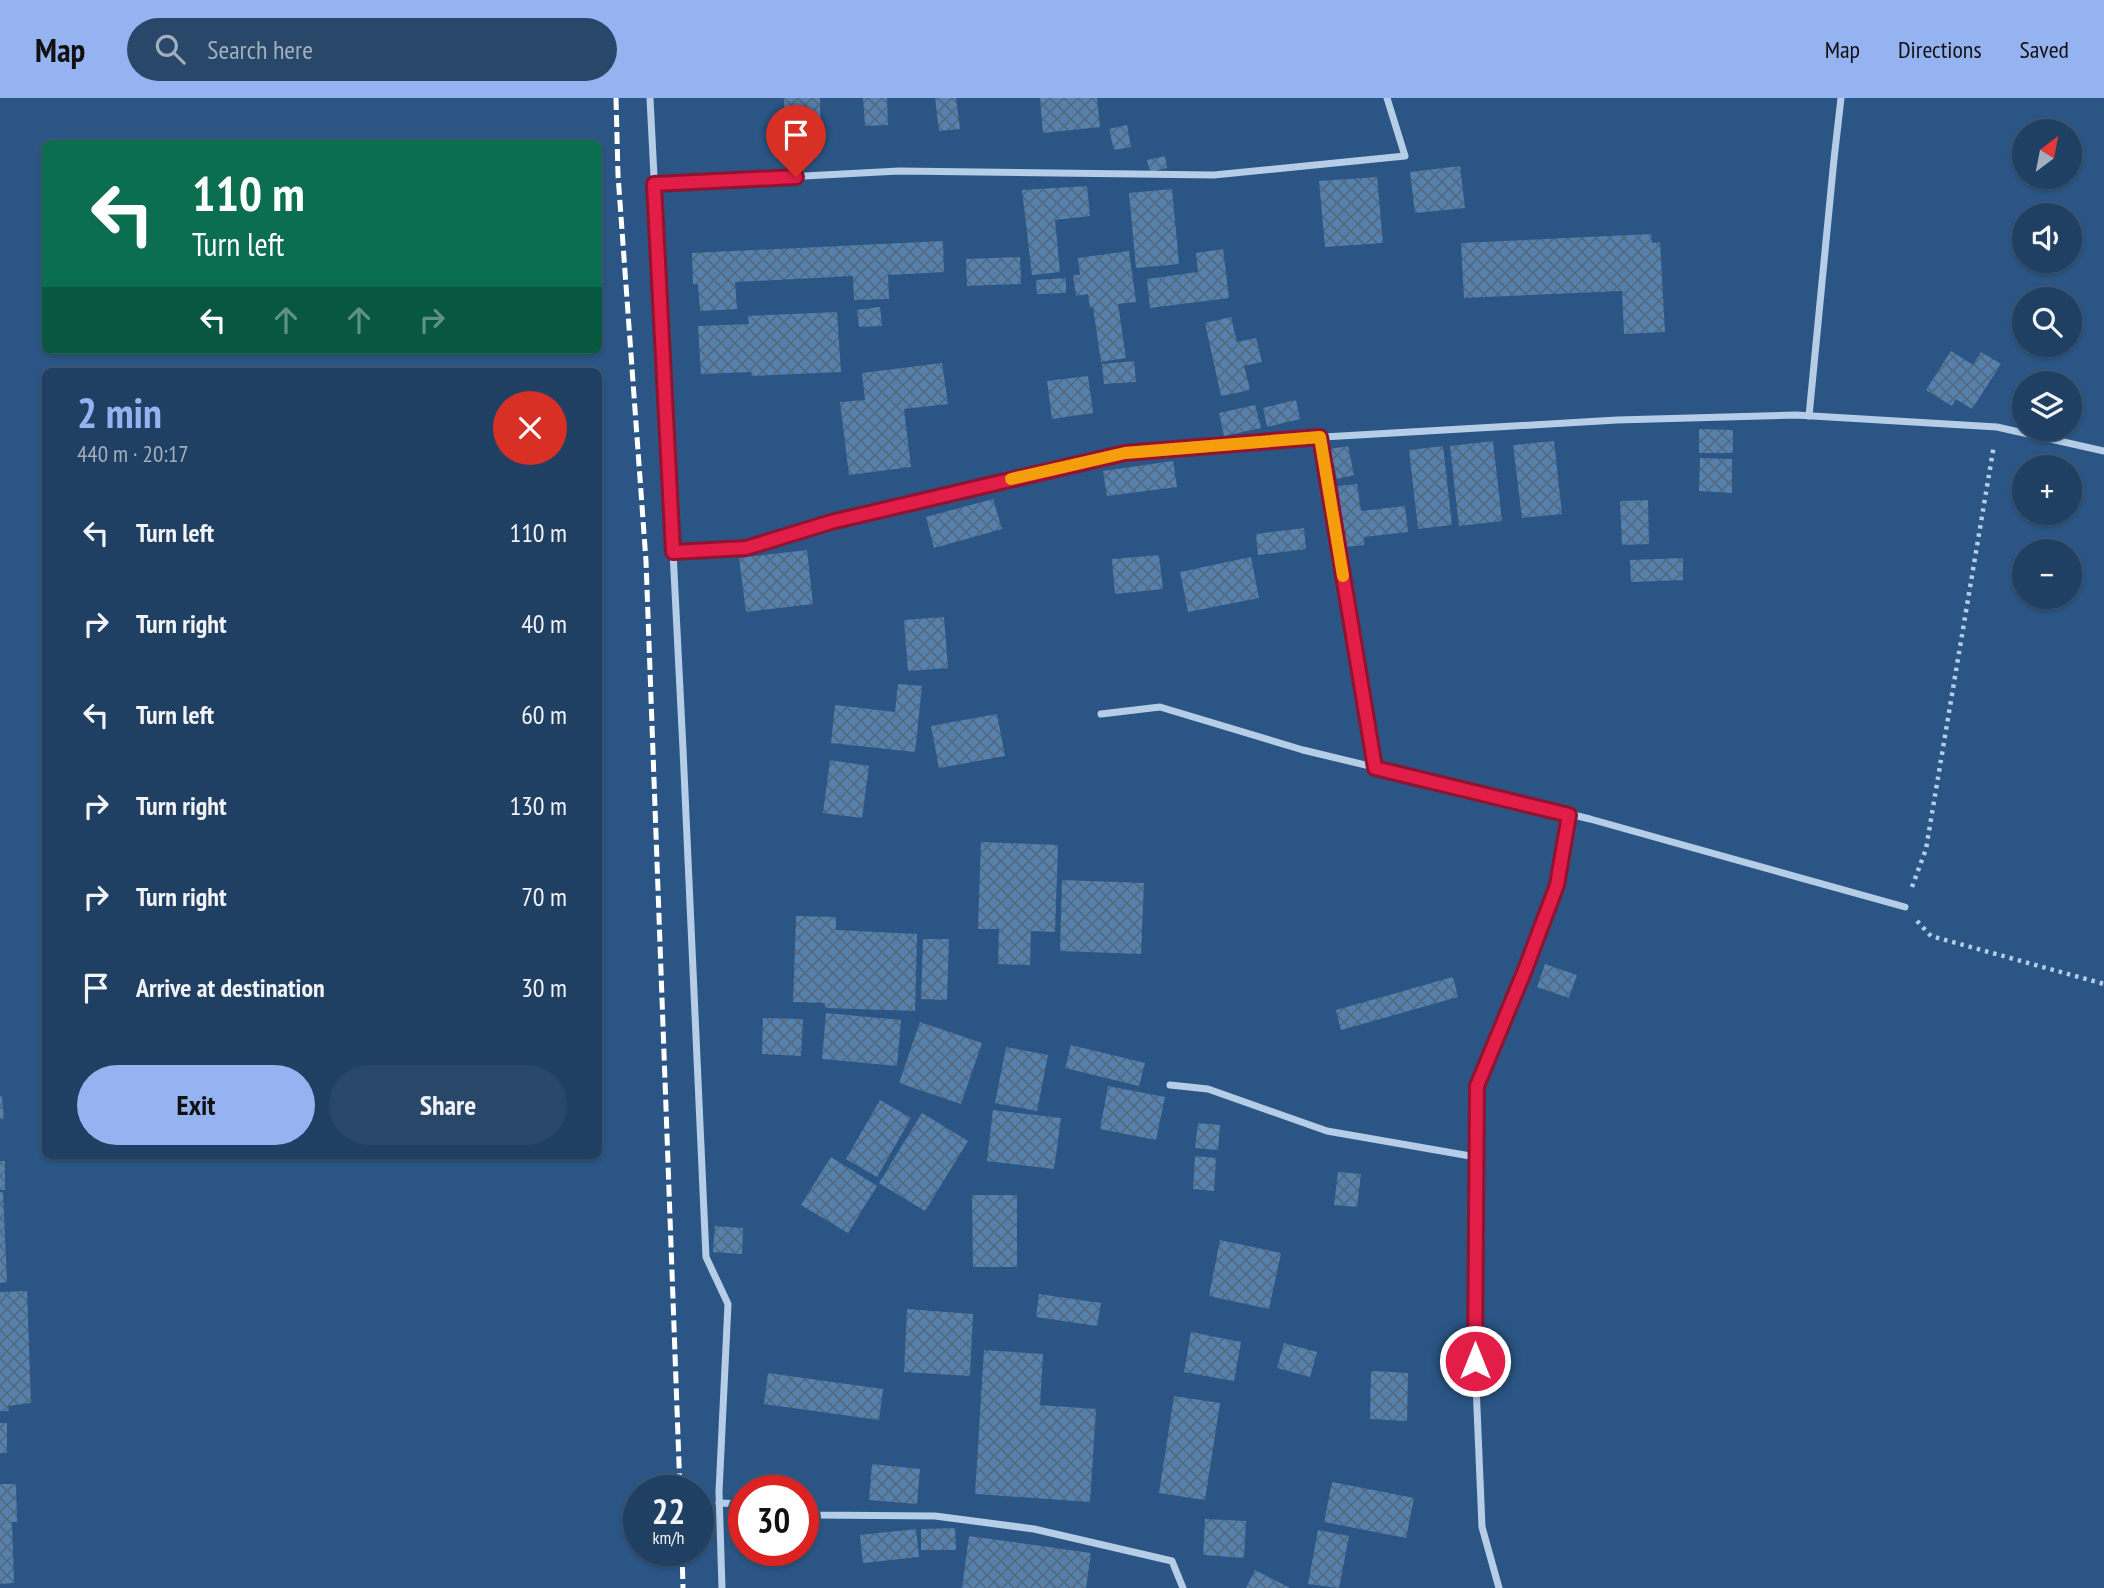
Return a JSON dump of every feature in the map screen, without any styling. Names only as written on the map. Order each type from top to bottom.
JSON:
[{"type":"street","points":[[650,98],[706,1257],[728,1304],[719,1503],[722,1588]]},
{"type":"street","points":[[654,184],[899,171],[1214,175],[1405,156],[1387,98]]},
{"type":"street","points":[[1809,416],[1841,98]]},
{"type":"street","points":[[673,552],[746,548],[831,522],[1125,453],[1320,437],[1617,420],[1809,416],[1997,427],[2104,451]]},
{"type":"street","points":[[1320,437],[1375,768]]},
{"type":"street","points":[[1101,715],[1160,707],[1303,750],[1569,815],[1905,907]]},
{"type":"street","points":[[1499,1588],[1482,1527],[1475,1361],[1477,1086],[1557,885],[1569,815]]},
{"type":"street","points":[[1170,1086],[1208,1089],[1327,1131],[1476,1157]]},
{"type":"street","points":[[719,1503],[728,1503]]},
{"type":"street","points":[[819,1515],[934,1516],[1034,1529],[1172,1561],[1183,1588]]},
{"type":"path","points":[[1997,427],[1926,849],[1905,907],[1930,936],[2104,985]]},
{"type":"building","points":[[784,98],[820,98],[821,139],[786,140]]},
{"type":"building","points":[[863,98],[887,98],[888,125],[865,126]]},
{"type":"building","points":[[935,98],[956,98],[960,129],[939,131]]},
{"type":"building","points":[[1040,98],[1097,98],[1100,127],[1043,133]]},
{"type":"building","points":[[1127,125],[1131,147],[1114,150],[1109,129]]},
{"type":"building","points":[[1165,156],[1167,168],[1150,172],[1147,160]]},
{"type":"building","points":[[1460,166],[1465,208],[1415,213],[1410,172]]},
{"type":"building","points":[[1377,177],[1383,243],[1325,247],[1319,181]]},
{"type":"building","points":[[1087,186],[1090,216],[1055,220],[1060,272],[1032,275],[1022,190]]},
{"type":"building","points":[[1172,189],[1179,264],[1136,268],[1129,193]]},
{"type":"building","points":[[1651,234],[1652,243],[1660,242],[1665,332],[1624,334],[1622,291],[1464,298],[1461,243]]},
{"type":"building","points":[[943,241],[944,272],[888,275],[889,299],[854,300],[853,276],[735,282],[737,309],[700,311],[698,284],[693,284],[692,253]]},
{"type":"building","points":[[1223,249],[1229,298],[1150,308],[1147,279],[1198,272],[1196,253]]},
{"type":"building","points":[[1129,251],[1136,302],[1118,304],[1126,358],[1101,362],[1093,307],[1090,308],[1088,294],[1076,296],[1073,275],[1080,275],[1078,258]]},
{"type":"building","points":[[1020,257],[1021,284],[967,286],[966,259]]},
{"type":"building","points":[[1066,278],[1066,293],[1037,294],[1036,280]]},
{"type":"building","points":[[880,307],[882,326],[859,327],[857,310]]},
{"type":"building","points":[[837,312],[841,372],[752,376],[751,372],[701,374],[698,326],[749,324],[748,316]]},
{"type":"building","points":[[1231,317],[1237,342],[1256,338],[1262,362],[1244,366],[1250,390],[1221,396],[1205,323]]},
{"type":"building","points":[[1951,351],[1973,365],[1981,352],[2001,364],[1972,409],[1956,399],[1952,406],[1926,390]]},
{"type":"building","points":[[1134,361],[1136,382],[1104,384],[1102,364]]},
{"type":"building","points":[[942,363],[948,404],[904,409],[911,467],[849,475],[840,402],[865,400],[862,373]]},
{"type":"building","points":[[1088,376],[1093,413],[1052,419],[1047,381]]},
{"type":"building","points":[[1296,400],[1300,419],[1267,427],[1263,408]]},
{"type":"building","points":[[1255,405],[1261,428],[1224,436],[1219,413]]},
{"type":"building","points":[[1699,429],[1733,430],[1733,453],[1699,453]]},
{"type":"building","points":[[1493,441],[1502,521],[1459,526],[1450,446]]},
{"type":"building","points":[[1554,441],[1562,514],[1522,518],[1513,445]]},
{"type":"building","points":[[1348,446],[1354,475],[1337,479],[1330,449]]},
{"type":"building","points":[[1443,446],[1452,525],[1418,529],[1409,450]]},
{"type":"building","points":[[1700,458],[1732,459],[1732,493],[1699,491]]},
{"type":"building","points":[[1173,461],[1177,487],[1107,496],[1103,471]]},
{"type":"building","points":[[1357,484],[1361,511],[1405,506],[1408,532],[1364,537],[1364,545],[1345,547],[1338,486]]},
{"type":"building","points":[[993,499],[1002,529],[934,548],[926,517]]},
{"type":"building","points":[[1648,500],[1649,544],[1622,545],[1620,501]]},
{"type":"building","points":[[1304,528],[1306,549],[1258,555],[1256,534]]},
{"type":"building","points":[[807,550],[813,604],[746,612],[739,558]]},
{"type":"building","points":[[1159,555],[1163,589],[1115,594],[1112,559]]},
{"type":"building","points":[[1251,557],[1259,598],[1188,612],[1180,572]]},
{"type":"building","points":[[1683,558],[1683,580],[1631,582],[1630,560]]},
{"type":"building","points":[[944,617],[948,668],[908,671],[904,620]]},
{"type":"building","points":[[898,684],[922,686],[915,752],[831,743],[835,705],[895,712]]},
{"type":"building","points":[[997,714],[1005,756],[939,768],[931,726]]},
{"type":"building","points":[[830,760],[869,766],[862,818],[823,813]]},
{"type":"building","points":[[981,842],[1058,845],[1055,932],[1031,931],[1030,965],[998,964],[999,929],[978,929]]},
{"type":"building","points":[[1062,880],[1144,883],[1141,954],[1060,951]]},
{"type":"building","points":[[796,916],[836,917],[836,930],[917,934],[915,1011],[825,1008],[825,1003],[793,1002]]},
{"type":"building","points":[[923,939],[949,939],[947,1000],[921,999]]},
{"type":"building","points":[[1545,964],[1577,975],[1569,998],[1537,987]]},
{"type":"building","points":[[1453,977],[1458,997],[1341,1030],[1336,1010]]},
{"type":"building","points":[[826,1013],[901,1020],[897,1066],[822,1059]]},
{"type":"building","points":[[763,1018],[803,1019],[801,1056],[762,1054]]},
{"type":"building","points":[[920,1022],[982,1043],[961,1104],[899,1083]]},
{"type":"building","points":[[1071,1045],[1145,1063],[1139,1086],[1065,1068]]},
{"type":"building","points":[[1006,1047],[1048,1055],[1037,1111],[995,1103]]},
{"type":"building","points":[[1108,1086],[1165,1097],[1156,1140],[1100,1129]]},
{"type":"building","points":[[2,1096],[4,1119],[0,1119],[0,1097]]},
{"type":"building","points":[[880,1100],[911,1118],[877,1177],[846,1159]]},
{"type":"building","points":[[993,1110],[1061,1118],[1054,1169],[987,1161]]},
{"type":"building","points":[[922,1113],[968,1141],[925,1211],[879,1183]]},
{"type":"building","points":[[1198,1123],[1220,1125],[1218,1150],[1195,1148]]},
{"type":"building","points":[[1195,1156],[1216,1158],[1214,1191],[1193,1189]]},
{"type":"building","points":[[831,1157],[877,1186],[848,1233],[801,1205]]},
{"type":"building","points":[[0,1161],[5,1161],[5,1190],[0,1190]]},
{"type":"building","points":[[1338,1172],[1361,1174],[1357,1207],[1334,1205]]},
{"type":"building","points":[[0,1192],[3,1192],[7,1282],[0,1283]]},
{"type":"building","points":[[972,1195],[1017,1195],[1017,1267],[973,1267]]},
{"type":"building","points":[[715,1226],[743,1228],[742,1254],[713,1252]]},
{"type":"building","points":[[1220,1240],[1281,1253],[1269,1309],[1209,1296]]},
{"type":"building","points":[[27,1291],[31,1403],[8,1406],[9,1411],[0,1411],[0,1292]]},
{"type":"building","points":[[1039,1294],[1101,1303],[1097,1326],[1036,1317]]},
{"type":"building","points":[[907,1309],[973,1314],[970,1376],[904,1372]]},
{"type":"building","points":[[1191,1332],[1241,1342],[1234,1381],[1184,1372]]},
{"type":"building","points":[[1284,1343],[1317,1352],[1310,1377],[1277,1368]]},
{"type":"building","points":[[984,1350],[1043,1354],[1040,1405],[1096,1409],[1090,1502],[975,1494]]},
{"type":"building","points":[[1371,1371],[1408,1373],[1407,1421],[1370,1419]]},
{"type":"building","points":[[768,1373],[883,1389],[879,1420],[764,1404]]},
{"type":"building","points":[[1174,1396],[1220,1403],[1205,1500],[1159,1493]]},
{"type":"building","points":[[0,1423],[7,1423],[7,1453],[0,1453]]},
{"type":"building","points":[[872,1464],[920,1469],[917,1504],[869,1500]]},
{"type":"building","points":[[1332,1482],[1414,1498],[1406,1538],[1324,1522]]},
{"type":"building","points":[[0,1484],[16,1484],[17,1522],[12,1522],[14,1583],[0,1584]]},
{"type":"building","points":[[1205,1519],[1246,1521],[1244,1558],[1203,1555]]},
{"type":"building","points":[[955,1528],[956,1550],[921,1550],[921,1529]]},
{"type":"building","points":[[916,1529],[919,1557],[863,1563],[860,1535]]},
{"type":"building","points":[[1318,1530],[1349,1536],[1339,1588],[1308,1584]]},
{"type":"building","points":[[969,1536],[1091,1553],[1086,1588],[962,1588]]},
{"type":"building","points":[[1255,1570],[1290,1588],[1246,1588]]},
{"type":"railway","points":[[616,98],[618,175],[646,561],[679,1475]]},
{"type":"railway","points":[[682,1566],[683,1588]]},
{"type":"slow traffic","points":[[1011,479],[1125,453],[1320,437],[1343,576]]},
{"type":"route","points":[[796,177],[654,184],[673,552],[746,548],[831,522],[1125,453],[1320,437],[1375,768],[1569,815],[1557,885],[1477,1086],[1475,1361]]}]
